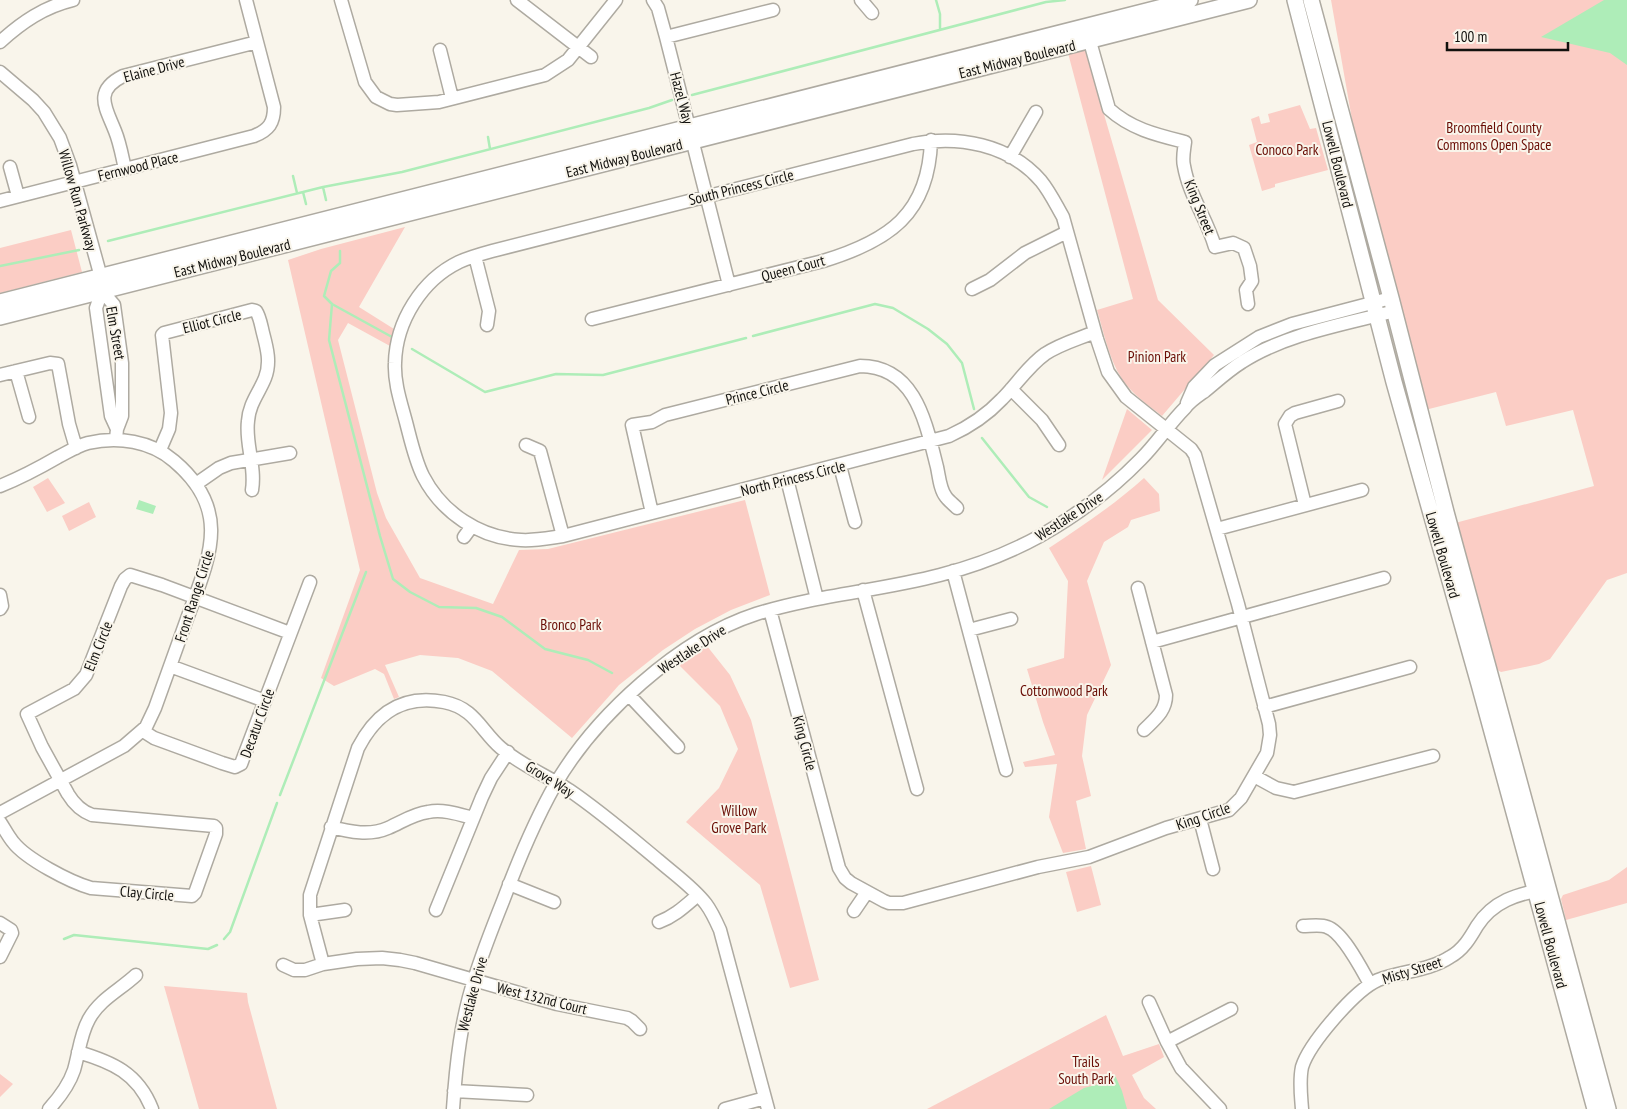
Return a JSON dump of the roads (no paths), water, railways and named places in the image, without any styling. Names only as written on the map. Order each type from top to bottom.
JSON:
[{"type":"main road","name":"East Midway Boulevard","points":[[1088,34],[1190,0]]},
{"type":"main road","name":"East Midway Boulevard","points":[[0,317],[101,284],[691,134],[1088,34],[1249,0]]},
{"type":"main road","name":"Lowell Boulevard","points":[[1295,0],[1394,382],[1463,625],[1608,1109]]},
{"type":"main road","name":"Lowell Boulevard","points":[[1311,0],[1393,304],[1421,419],[1492,679],[1595,1109]]},
{"type":"main road","points":[[1352,219],[1358,219],[1363,224],[1382,265]]},
{"type":"main road","name":"East Midway Boulevard","points":[[0,302],[101,284]]},
{"type":"main road","points":[[1463,625],[1472,643],[1481,676],[1484,680],[1492,679]]},
{"type":"street","points":[[0,42],[18,26],[39,12],[73,0]]},
{"type":"street","points":[[246,0],[257,42]]},
{"type":"street","points":[[341,0],[365,82],[376,97],[390,104],[397,105],[414,105],[452,98],[545,75],[568,60],[616,0]]},
{"type":"street","points":[[517,0],[590,58]]},
{"type":"street","name":"Hazel Way","points":[[653,0],[658,8],[666,37],[729,285]]},
{"type":"street","points":[[862,0],[872,13]]},
{"type":"street","points":[[666,37],[773,10]]},
{"type":"street","name":"King Street","points":[[1088,34],[1109,109],[1132,127],[1185,142],[1183,164],[1192,195],[1211,232],[1215,247],[1233,243],[1244,248],[1250,266],[1252,281],[1246,290],[1248,304]]},
{"type":"street","name":"Elaine Drive","points":[[125,169],[118,139],[106,113],[100,90],[123,76],[257,42]]},
{"type":"street","name":"Fernwood Place","points":[[0,200],[254,136],[276,127],[274,108],[257,42]]},
{"type":"street","points":[[440,50],[452,98]]},
{"type":"street","name":"Willow Run Parkway","points":[[0,72],[33,100],[53,125],[60,138],[74,182],[101,284]]},
{"type":"street","points":[[1010,157],[1036,112]]},
{"type":"street","name":"South Princess Circle","points":[[468,531],[442,502],[423,476],[415,457],[398,389],[395,363],[401,329],[416,299],[440,275],[460,261],[475,256],[931,140],[970,142],[986,146],[1026,167],[1049,191],[1068,232],[1095,332],[1108,372],[1122,392],[1167,430]]},
{"type":"street","name":"Queen Court","points":[[592,318],[847,254],[884,235],[915,205],[928,176],[931,140]]},
{"type":"street","points":[[10,167],[18,196]]},
{"type":"street","points":[[972,289],[990,280],[1031,250],[1068,232]]},
{"type":"street","points":[[475,256],[489,310],[486,325]]},
{"type":"street","name":"Elm Street","points":[[101,284],[114,305],[122,363],[122,416],[117,434]]},
{"type":"street","name":"Elm Street","points":[[101,284],[96,308],[111,416],[117,434]]},
{"type":"street","name":"Westlake Drive","points":[[453,1109],[459,1043],[474,980],[530,833],[556,782],[593,732],[629,695],[662,667],[706,637],[730,625],[770,610],[953,571],[1002,554],[1061,524],[1091,504],[1115,484],[1141,459],[1186,406],[1226,373],[1257,353],[1393,304]]},
{"type":"street","name":"Elliot Circle","points":[[160,450],[169,429],[171,413],[162,335],[252,310],[258,314],[267,346],[268,360],[265,377],[251,404],[248,420],[254,475],[252,490]]},
{"type":"street","name":"North Princess Circle","points":[[468,531],[521,540],[541,540],[562,536],[840,466],[949,436],[975,423],[993,408],[1030,367],[1045,354],[1064,344],[1095,332]]},
{"type":"street","points":[[0,375],[41,365],[56,363],[60,366],[67,417],[76,448]]},
{"type":"street","name":"Prince Circle","points":[[652,513],[632,426],[652,422],[665,415],[860,366],[870,366],[878,367],[894,375],[912,395],[920,409],[930,442]]},
{"type":"street","points":[[16,371],[30,417]]},
{"type":"street","points":[[1011,389],[1042,420],[1058,445]]},
{"type":"street","points":[[1305,505],[1285,424],[1290,416],[1295,413],[1338,401]]},
{"type":"street","name":"King Circle","points":[[770,610],[839,868],[851,883],[889,903],[903,903],[1038,867],[1089,857],[1166,828],[1215,815],[1234,807],[1242,798],[1267,753],[1270,743],[1269,724],[1217,529],[1195,455],[1167,430]]},
{"type":"street","name":"Front Range Circle","points":[[0,486],[76,448],[117,434],[134,442],[160,450],[183,468],[201,493],[209,514],[211,541],[205,572],[155,708],[143,731],[124,746],[0,813]]},
{"type":"street","points":[[930,442],[944,496],[957,508]]},
{"type":"street","points":[[526,444],[540,451],[562,536]]},
{"type":"street","points":[[196,484],[225,465],[290,453]]},
{"type":"street","points":[[840,466],[856,522]]},
{"type":"street","points":[[787,479],[817,599]]},
{"type":"street","points":[[1217,529],[1362,490]]},
{"type":"street","points":[[953,571],[1006,770]]},
{"type":"street","name":"Elm Circle","points":[[60,781],[27,714],[74,689],[86,675],[127,576],[134,575],[195,598]]},
{"type":"street","points":[[1152,642],[1384,578]]},
{"type":"street","name":"Decatur Circle","points":[[143,731],[154,738],[237,767],[242,762],[310,582]]},
{"type":"street","points":[[1138,588],[1166,695],[1166,702],[1161,713],[1144,730]]},
{"type":"street","points":[[863,590],[917,789]]},
{"type":"street","points":[[0,596],[2,606],[0,610]]},
{"type":"street","points":[[195,598],[290,633]]},
{"type":"street","points":[[969,630],[1011,619]]},
{"type":"street","points":[[170,666],[265,701]]},
{"type":"street","points":[[1264,707],[1410,667]]},
{"type":"street","points":[[629,695],[678,747]]},
{"type":"street","name":"Grove Way","points":[[323,964],[310,915],[310,895],[358,748],[375,720],[396,707],[418,700],[446,702],[458,707],[478,720],[493,740],[508,752],[556,782],[609,819],[698,895],[713,914],[720,930],[767,1104]]},
{"type":"street","points":[[436,910],[491,778],[508,752]]},
{"type":"street","points":[[1254,776],[1282,790],[1303,791],[1433,756]]},
{"type":"street","name":"Clay Circle","points":[[0,822],[12,842],[22,851],[79,884],[91,888],[193,896],[216,834],[214,826],[92,815],[72,801],[60,781]]},
{"type":"street","points":[[331,827],[359,833],[381,831],[408,818],[430,811],[449,812],[474,818]]},
{"type":"street","points":[[1200,819],[1213,869]]},
{"type":"street","points":[[509,884],[554,902]]},
{"type":"street","name":"Misty Street","points":[[1302,1109],[1300,1076],[1308,1052],[1324,1029],[1360,993],[1370,984],[1385,978],[1444,961],[1459,951],[1492,908],[1500,902],[1518,894],[1541,889]]},
{"type":"street","points":[[854,912],[867,892]]},
{"type":"street","points":[[659,922],[680,912],[698,895]]},
{"type":"street","points":[[310,915],[345,910]]},
{"type":"street","points":[[0,923],[11,930],[12,933],[0,957]]},
{"type":"street","points":[[1303,926],[1327,927],[1334,932],[1350,950],[1370,984]]},
{"type":"street","name":"West 132nd Court","points":[[323,964],[357,959],[382,958],[415,963],[557,1004],[627,1018],[640,1029]]},
{"type":"street","points":[[283,965],[294,970],[304,970],[323,964]]},
{"type":"street","points":[[49,1109],[64,1091],[71,1077],[83,1031],[90,1016],[106,998],[136,975]]},
{"type":"street","points":[[1150,1002],[1167,1042],[1181,1068],[1220,1109]]},
{"type":"street","points":[[1167,1042],[1231,1009]]},
{"type":"street","points":[[78,1052],[102,1059],[117,1066],[132,1077],[142,1090],[152,1109]]},
{"type":"street","points":[[454,1091],[527,1095]]},
{"type":"street","points":[[725,1109],[767,1104]]},
{"type":"waterway","points":[[936,0],[940,14],[940,30]]},
{"type":"waterway","points":[[692,95],[1046,2],[1065,0]]},
{"type":"waterway","points":[[108,241],[323,187],[402,172],[649,108],[672,100]]},
{"type":"waterway","points":[[488,137],[490,149]]},
{"type":"waterway","points":[[293,176],[297,193]]},
{"type":"waterway","points":[[323,187],[326,200]]},
{"type":"waterway","points":[[303,192],[306,204]]},
{"type":"waterway","points":[[0,266],[79,250]]},
{"type":"waterway","points":[[340,251],[340,263],[331,271],[324,296],[332,304],[392,337]]},
{"type":"waterway","points":[[332,304],[329,340],[393,579],[410,592],[439,607],[476,608],[502,617],[545,649],[588,660],[612,673]]},
{"type":"waterway","points":[[753,336],[875,304],[893,308],[928,329],[947,344],[962,363],[974,409]]},
{"type":"waterway","points":[[412,349],[485,392],[556,374],[603,375],[746,338]]},
{"type":"waterway","points":[[982,438],[1029,497],[1047,507]]},
{"type":"waterway","points":[[280,795],[366,572]]},
{"type":"waterway","points":[[224,939],[230,932],[277,803]]},
{"type":"waterway","points":[[64,939],[74,935],[208,949],[217,945]]},
{"type":"park label","name":"Broomfield County Commons Open Space","points":[[1494,136]]},
{"type":"park label","name":"Conoco Park","points":[[1287,149]]},
{"type":"park label","name":"Pinion Park","points":[[1157,356]]},
{"type":"park label","name":"Bronco Park","points":[[571,624]]},
{"type":"park label","name":"Cottonwood Park","points":[[1064,690]]},
{"type":"park label","name":"Willow Grove Park","points":[[739,818]]},
{"type":"park label","name":"Trails South Park","points":[[1086,1070]]}]
